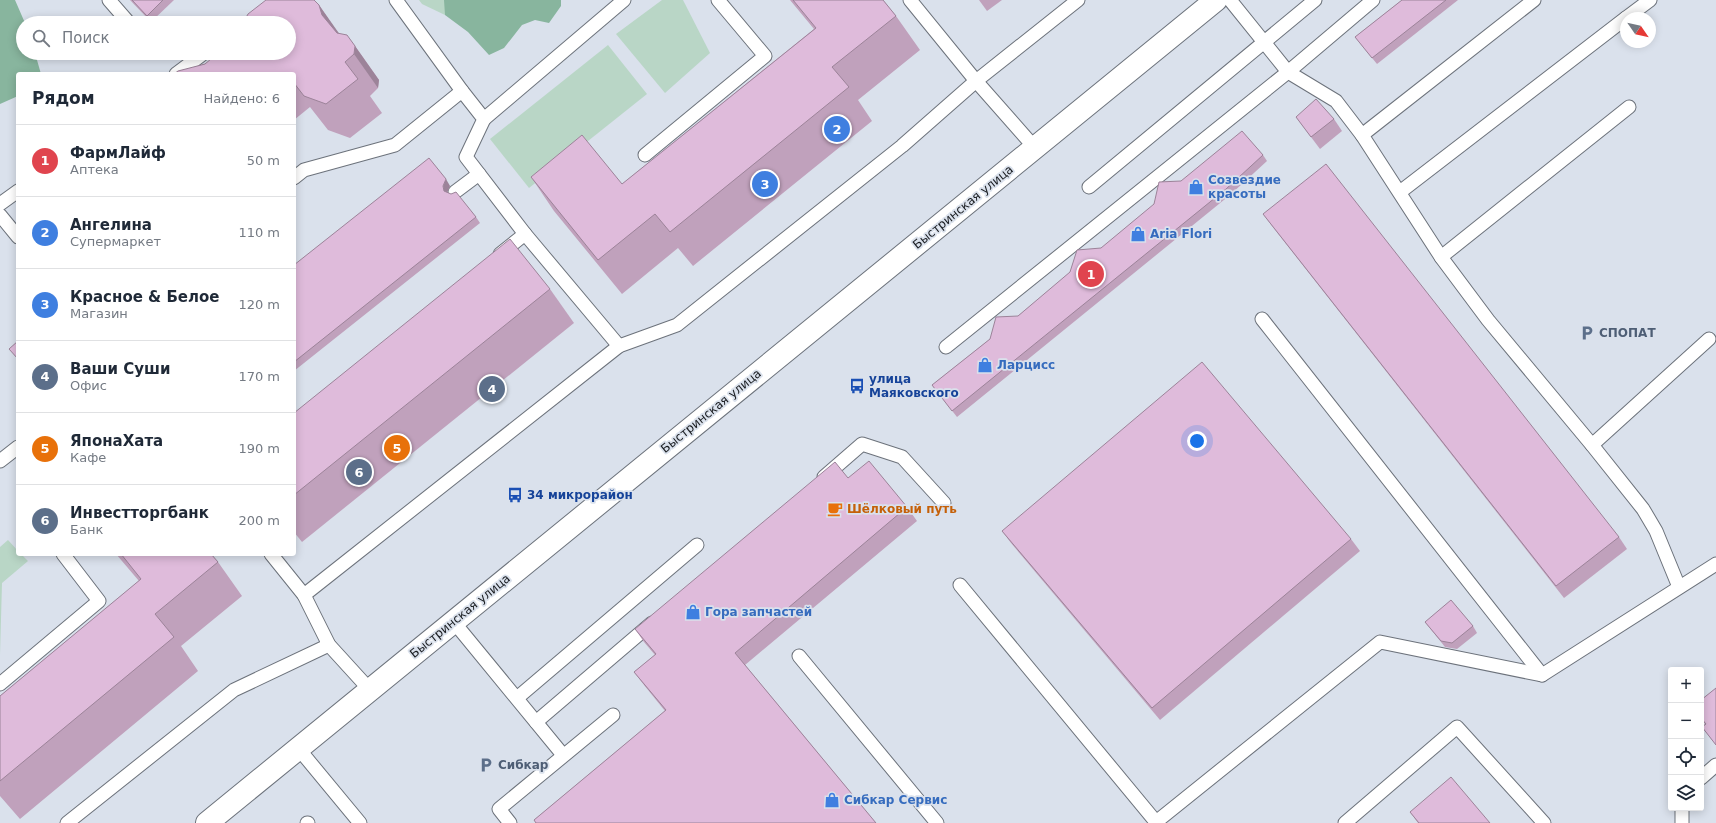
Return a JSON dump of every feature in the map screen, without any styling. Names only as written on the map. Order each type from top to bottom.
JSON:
[{"type":"main road","name":"Быстринская улица","points":[[207,823],[1216,0]]},
{"type":"lane","points":[[110,0],[123,16]]},
{"type":"lane","points":[[396,0],[484,119]]},
{"type":"lane","points":[[619,346],[525,234],[466,157],[484,119],[624,0]]},
{"type":"lane","points":[[645,154],[765,56],[718,0]]},
{"type":"lane","points":[[910,0],[976,81],[1035,148]]},
{"type":"lane","points":[[304,596],[619,346],[677,325],[902,146],[976,81],[1078,0]]},
{"type":"lane","points":[[1230,0],[1288,72],[1336,101],[1362,134],[1441,257],[1488,320],[1592,444],[1643,509],[1656,531],[1679,587]]},
{"type":"lane","points":[[1089,187],[1315,0]]},
{"type":"lane","points":[[946,347],[1288,72],[1373,0]]},
{"type":"lane","points":[[1362,134],[1534,0]]},
{"type":"lane","points":[[1634,12],[1650,0]]},
{"type":"lane","points":[[1400,192],[1620,23]]},
{"type":"lane","points":[[179,72],[195,60]]},
{"type":"lane","points":[[296,176],[304,170],[395,145],[462,91]]},
{"type":"lane","points":[[1441,257],[1629,107]]},
{"type":"lane","points":[[456,192],[479,174]]},
{"type":"lane","points":[[0,204],[16,192]]},
{"type":"lane","points":[[0,215],[16,235]]},
{"type":"lane","points":[[488,264],[525,234]]},
{"type":"lane","points":[[1262,319],[1542,675]]},
{"type":"lane","points":[[1592,444],[1709,339]]},
{"type":"lane","points":[[813,485],[862,444],[902,457],[944,503]]},
{"type":"lane","points":[[0,461],[16,449]]},
{"type":"lane","points":[[517,698],[697,545]]},
{"type":"lane","points":[[0,684],[99,601],[65,556]]},
{"type":"lane","points":[[273,556],[304,596],[329,645],[370,690]]},
{"type":"lane","points":[[960,585],[1156,822],[1380,642],[1542,675],[1716,564]]},
{"type":"lane","points":[[536,722],[663,614]]},
{"type":"lane","points":[[453,621],[563,755]]},
{"type":"lane","points":[[67,823],[234,690],[329,645]]},
{"type":"lane","points":[[799,656],[937,823]]},
{"type":"lane","points":[[510,823],[499,809],[613,715]]},
{"type":"lane","points":[[1345,823],[1457,727],[1544,823]]},
{"type":"lane","points":[[298,748],[360,823]]},
{"type":"lane","points":[[1704,775],[1716,765]]},
{"type":"lane","points":[[1682,811],[1682,823]]},
{"type":"green space","points":[[0,0],[15,0],[22,16],[16,16],[16,60],[37,60],[40,72],[16,72],[16,97],[0,104]]},
{"type":"green space","points":[[419,0],[450,0],[445,15],[422,4]]},
{"type":"green space","points":[[444,0],[561,0],[561,6],[549,23],[535,20],[522,25],[504,48],[489,55],[468,32],[445,15]]},
{"type":"green space","points":[[662,0],[683,0],[710,53],[665,93],[616,34]]},
{"type":"green space","points":[[608,45],[647,94],[529,188],[490,139]]},
{"type":"green space","points":[[8,540],[16,549],[16,556],[23,556],[28,561],[2,583],[0,655],[0,547]]},
{"type":"building","points":[[132,0],[163,0],[147,16]]},
{"type":"building","points":[[266,0],[314,0],[319,5],[322,15],[337,33],[347,35],[355,46],[354,54],[345,62],[358,79],[326,104],[304,96],[296,86],[296,72],[177,72],[205,64],[210,60],[296,60],[296,16],[247,16]]},
{"type":"building","points":[[793,0],[883,0],[896,16],[832,67],[849,87],[670,232],[655,214],[598,260],[531,177],[582,135],[622,184],[816,28]]},
{"type":"building","points":[[1402,0],[1446,0],[1372,58],[1355,37]]},
{"type":"building","points":[[1316,99],[1334,119],[1311,137],[1296,117]]},
{"type":"building","points":[[1242,131],[1263,155],[1226,189],[952,411],[932,385],[990,339],[996,317],[1018,316],[1070,272],[1077,250],[1101,248],[1154,204],[1159,182],[1181,181]]},
{"type":"building","points":[[429,158],[446,179],[443,186],[444,191],[451,194],[456,192],[476,217],[296,360],[296,263]]},
{"type":"building","points":[[1326,164],[1619,537],[1556,586],[1263,214]]},
{"type":"building","points":[[510,239],[550,289],[296,493],[296,411]]},
{"type":"building","points":[[16,343],[16,357],[9,349]]},
{"type":"building","points":[[1202,362],[1351,539],[1152,708],[1002,531]]},
{"type":"building","points":[[869,461],[907,507],[735,653],[876,823],[536,823],[534,820],[666,710],[634,672],[656,654],[635,629],[835,462],[848,478]]},
{"type":"building","points":[[123,556],[213,556],[218,562],[155,614],[174,637],[0,781],[0,696],[141,579]]},
{"type":"building","points":[[1451,600],[1473,626],[1452,643],[1441,641],[1425,622]]},
{"type":"building","points":[[1716,688],[1716,745],[1704,730],[1704,726],[1706,724],[1704,722],[1704,698]]},
{"type":"building","points":[[1451,777],[1490,823],[1419,823],[1410,812]]},
{"type":"place","name":"Ангелина","points":[[837,129]]},
{"type":"place","name":"Красное & Белое","points":[[765,184]]},
{"type":"place","name":"Созвездие красоты","points":[[1196,187]]},
{"type":"place","name":"Aria Flori","points":[[1138,234]]},
{"type":"place","name":"ФармЛайф","points":[[1091,274]]},
{"type":"place","name":"СПОПАТ","points":[[1587,333]]},
{"type":"place","name":"Ларцисс","points":[[985,365]]},
{"type":"place","name":"улица Маяковского","points":[[857,386]]},
{"type":"place","name":"Ваши Суши","points":[[492,389]]},
{"type":"place","name":"ЯпонаХата","points":[[397,448]]},
{"type":"place","name":"Инвестторгбанк","points":[[359,472]]},
{"type":"place","name":"34 микрорайон","points":[[515,495]]},
{"type":"place","name":"Шёлковый путь","points":[[835,509]]},
{"type":"place","name":"Гора запчастей","points":[[693,612]]},
{"type":"place","name":"Сибкар","points":[[486,765]]},
{"type":"place","name":"Сибкар Сервис","points":[[832,800]]}]
